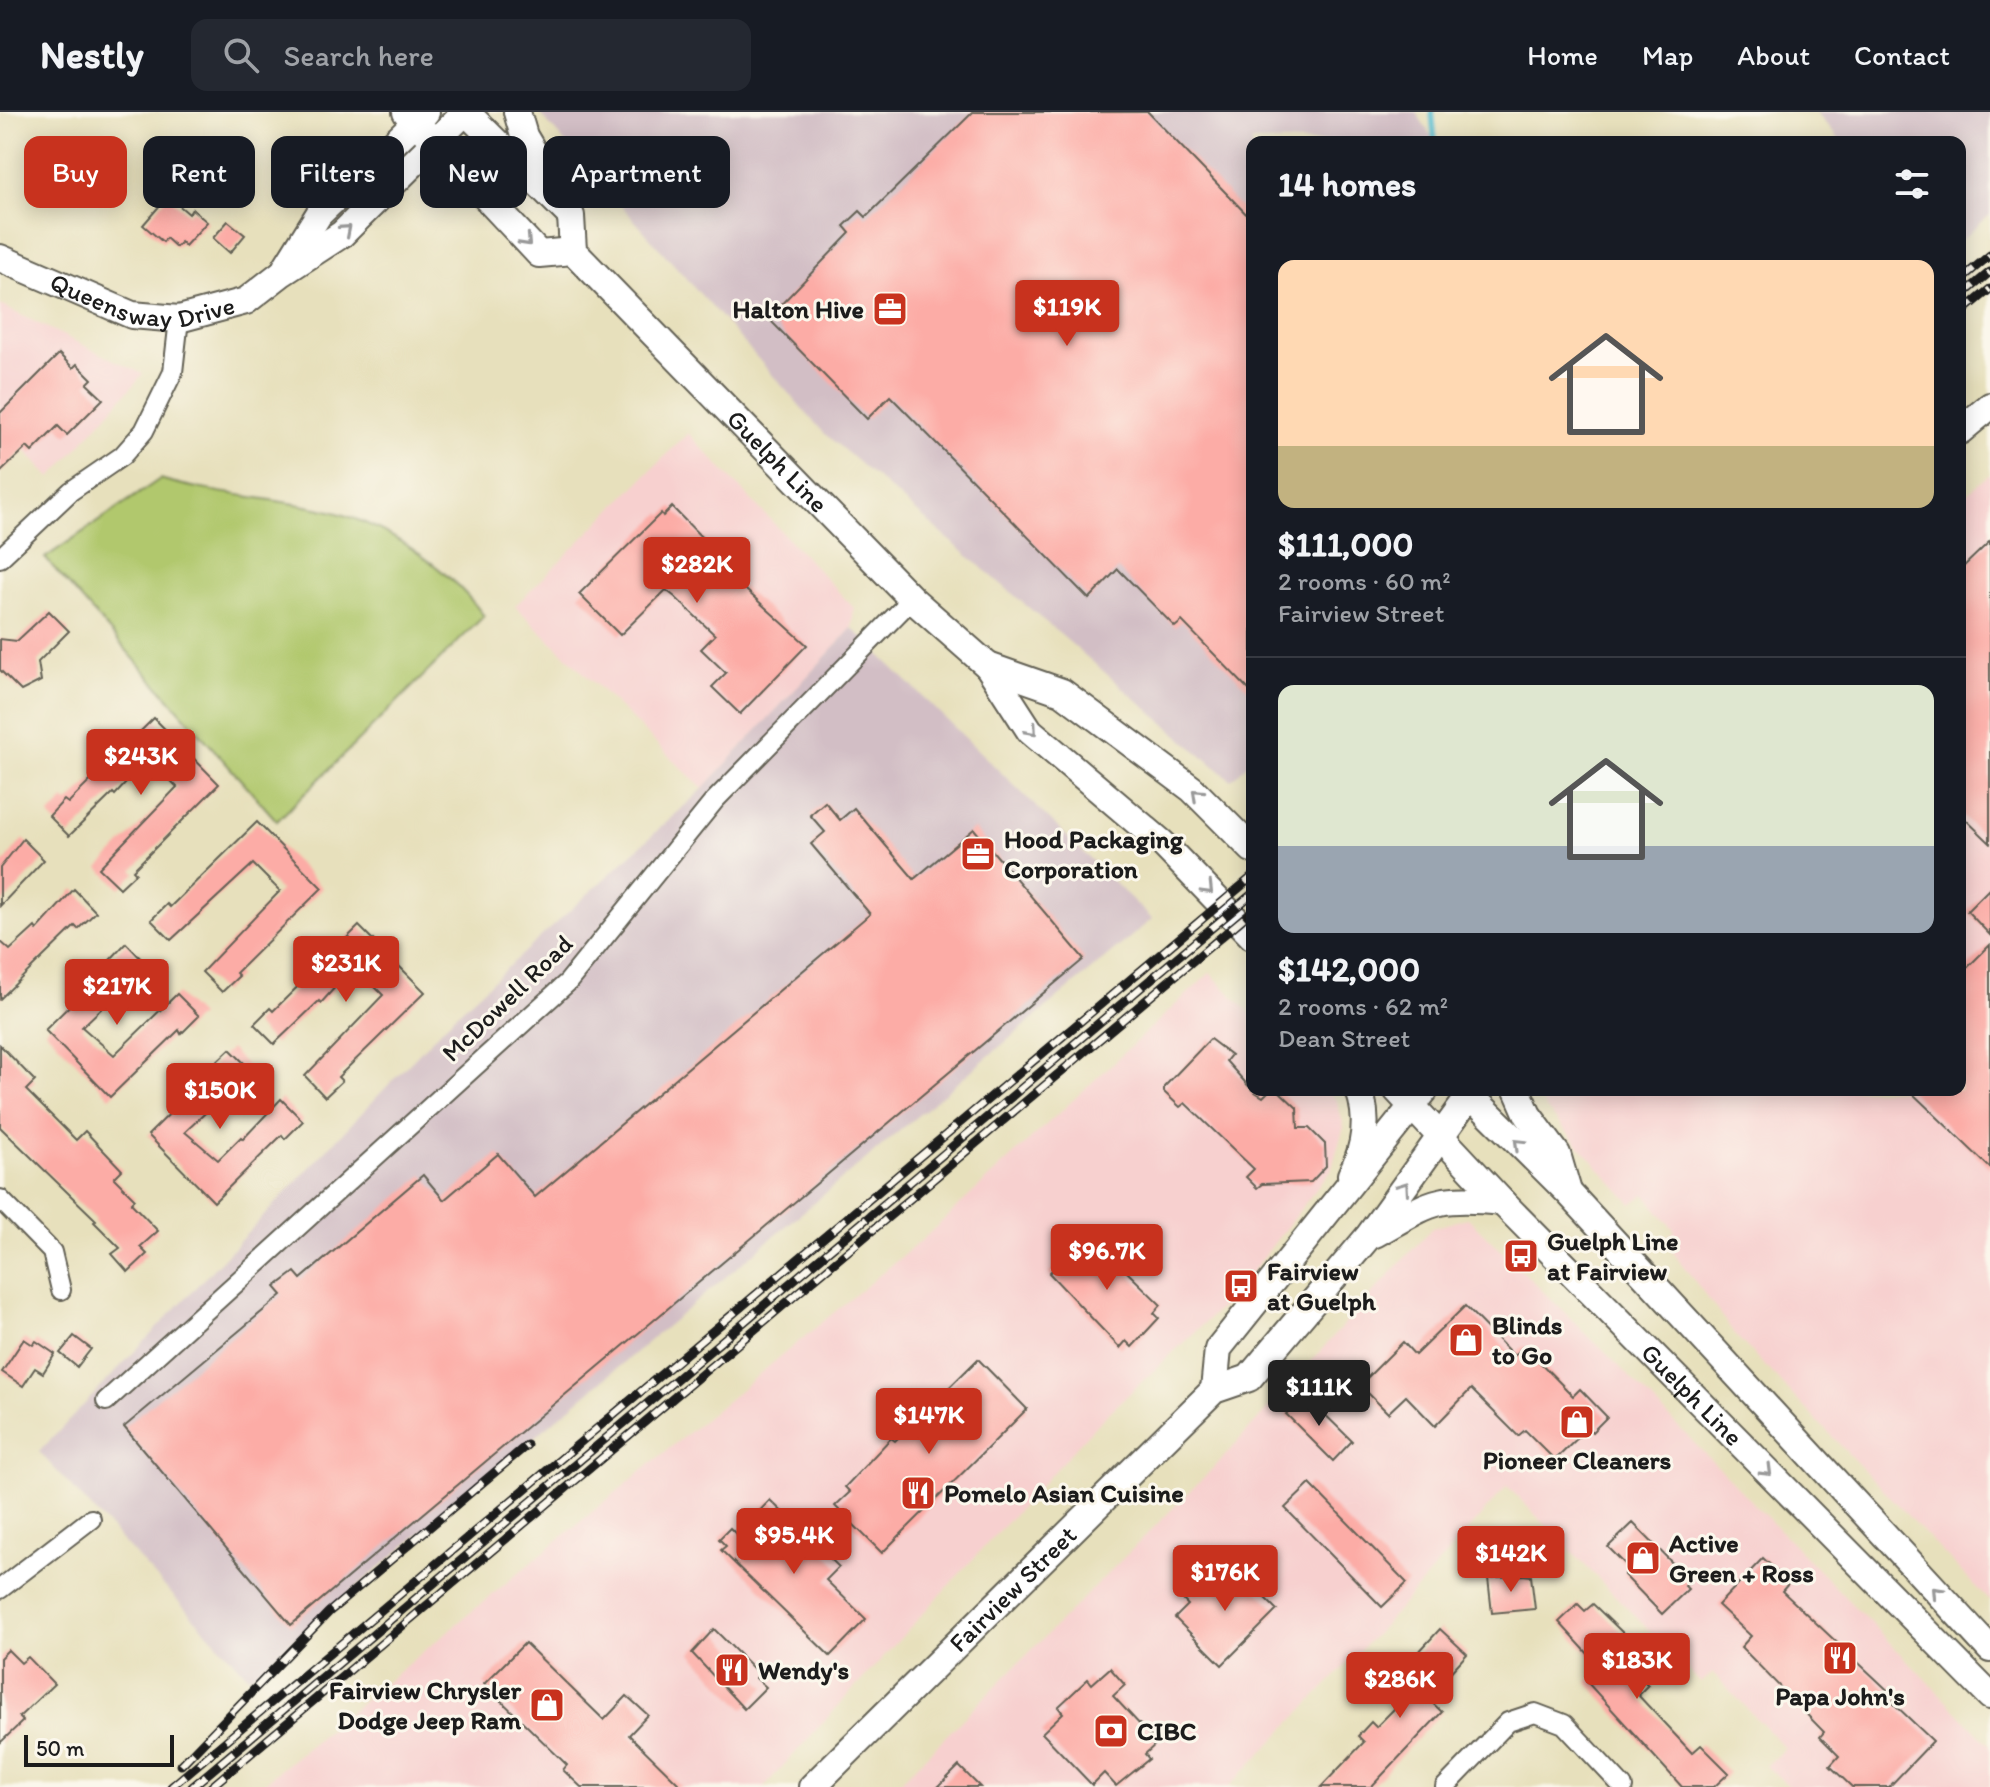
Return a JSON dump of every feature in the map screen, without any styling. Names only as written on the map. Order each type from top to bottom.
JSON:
[{"type":"main road","name":"Queensway Drive","points":[[442,136],[465,112]]},
{"type":"main road","points":[[465,112],[571,216]]},
{"type":"main road","points":[[496,208],[539,254],[573,251],[571,216],[524,136],[517,112]]},
{"type":"main road","name":"Queensway Drive","points":[[282,273],[319,214],[416,115]]},
{"type":"main road","points":[[416,115],[430,136]]},
{"type":"main road","name":"Queensway Drive","points":[[0,258],[132,315],[179,319],[246,301],[342,234],[420,158]]},
{"type":"main road","name":"Guelph Line","points":[[573,251],[912,599],[988,666],[1030,731],[1162,843],[1246,930]]},
{"type":"main road","points":[[1966,426],[1990,406]]},
{"type":"main road","name":"Guelph Line","points":[[988,666],[1062,692],[1192,789],[1246,843]]},
{"type":"main road","points":[[1341,1199],[1364,1138],[1365,1107],[1361,1096]]},
{"type":"main road","points":[[1214,1390],[1218,1349],[1341,1199],[1411,1096]]},
{"type":"main road","name":"Guelph Line","points":[[1413,1096],[1440,1136],[1502,1202],[1990,1696]]},
{"type":"main road","name":"Fairview Street","points":[[812,1787],[1214,1390],[1249,1378],[1368,1237],[1467,1096]]},
{"type":"main road","name":"Guelph Line","points":[[1474,1096],[1568,1192],[1990,1649]]},
{"type":"main road","points":[[1520,1096],[1528,1115],[1557,1154],[1568,1192]]},
{"type":"main road","points":[[1368,1237],[1433,1202],[1458,1197],[1502,1202]]},
{"type":"street","points":[[0,558],[71,491],[122,456],[144,431],[173,372],[179,319]]},
{"type":"street","name":"McDowell Road","points":[[106,1401],[568,982],[715,800],[912,599]]},
{"type":"street","points":[[0,1199],[52,1252],[61,1290]]},
{"type":"street","points":[[0,1589],[91,1519]]},
{"type":"street","points":[[1445,1787],[1508,1722],[1535,1713],[1564,1724],[1623,1787]]},
{"type":"shaded area","points":[[538,112],[1416,112],[1431,136],[1246,136],[1246,766],[1231,780],[824,433],[624,208],[730,208],[730,136],[559,136]]},
{"type":"shaded area","points":[[1816,112],[1990,112],[1990,215],[1966,236],[1966,136],[1836,136]]},
{"type":"shaded area","points":[[0,305],[143,374],[51,478],[0,423]]},
{"type":"shaded area","points":[[688,433],[854,608],[852,628],[703,789],[515,606]]},
{"type":"shaded area","points":[[1990,474],[1990,1602],[1737,1337],[1663,1239],[1675,1231],[1645,1194],[1632,1204],[1546,1109],[1539,1096],[1966,1096],[1966,494]]},
{"type":"shaded area","points":[[852,628],[1152,919],[249,1677],[39,1452],[454,1016],[703,789]]},
{"type":"shaded area","points":[[1210,973],[1246,1009],[1246,1096],[1332,1096],[1337,1101],[1344,1127],[1331,1170],[1234,1295],[1096,1425],[764,1787],[259,1787],[923,1239]]},
{"type":"shaded area","points":[[1468,1218],[1607,1354],[1990,1745],[1990,1787],[1790,1787],[1766,1766],[1785,1748],[1713,1673],[1701,1683],[1507,1486],[1388,1621],[1229,1787],[895,1787],[1224,1457],[1432,1228]]},
{"type":"green space","points":[[160,479],[317,508],[364,523],[410,547],[431,563],[451,579],[484,616],[277,821],[45,558]]},
{"type":"building","points":[[973,112],[1148,112],[1246,214],[1246,687],[1182,621],[1175,627],[1118,569],[1089,599],[890,396],[867,419],[768,318],[850,233],[844,226],[860,211],[866,217]]},
{"type":"building","points":[[158,208],[182,208],[189,214],[192,209],[207,222],[185,246],[181,242],[176,247],[166,238],[163,242],[143,225]]},
{"type":"building","points":[[228,221],[245,235],[230,253],[213,238]]},
{"type":"building","points":[[59,354],[73,368],[77,364],[92,379],[87,384],[103,399],[67,435],[58,426],[32,452],[27,447],[0,473],[0,413]]},
{"type":"building","points":[[672,507],[713,549],[707,555],[807,645],[740,714],[712,687],[726,673],[701,649],[715,635],[666,590],[620,635],[579,594],[661,513],[663,516]]},
{"type":"building","points":[[1990,541],[1990,843],[1966,820],[1966,564]]},
{"type":"building","points":[[49,611],[69,631],[38,662],[41,681],[21,691],[0,670],[0,639],[17,641]]},
{"type":"building","points":[[154,718],[219,784],[133,870],[136,873],[120,888],[99,868],[177,787],[149,758],[115,795],[113,793],[69,836],[49,816],[64,800],[68,803]]},
{"type":"building","points":[[825,802],[840,820],[854,808],[914,879],[974,829],[1084,959],[291,1625],[124,1427],[282,1295],[275,1287],[295,1272],[301,1279],[423,1175],[444,1200],[498,1154],[535,1197],[870,914],[811,844],[825,832],[810,815]]},
{"type":"building","points":[[257,822],[322,888],[236,973],[239,976],[222,992],[202,972],[280,891],[253,864],[171,940],[151,920],[167,904],[170,907]]},
{"type":"building","points":[[23,839],[44,860],[0,906],[0,868]]},
{"type":"building","points":[[1990,888],[1990,935],[1967,911]]},
{"type":"building","points":[[74,889],[96,912],[78,929],[75,926],[0,999],[0,941],[10,950],[35,927],[37,930]]},
{"type":"building","points":[[359,926],[425,992],[338,1077],[342,1081],[325,1097],[305,1076],[383,995],[354,966],[321,1003],[319,1001],[274,1044],[254,1024],[270,1008],[273,1011]]},
{"type":"building","points":[[126,943],[147,965],[82,1027],[114,1055],[177,994],[199,1016],[181,1034],[179,1030],[110,1097],[45,1030],[113,963],[110,960]]},
{"type":"building","points":[[1990,945],[1990,1168],[1915,1096],[1966,1096],[1966,969]]},
{"type":"building","points":[[1210,1039],[1231,1055],[1226,1061],[1246,1083],[1246,1096],[1284,1096],[1297,1108],[1298,1128],[1309,1128],[1325,1144],[1326,1166],[1311,1182],[1262,1184],[1257,1188],[1246,1177],[1254,1169],[1185,1103],[1180,1107],[1164,1092],[1164,1087]]},
{"type":"building","points":[[0,1045],[35,1081],[26,1090],[76,1140],[85,1131],[122,1170],[114,1178],[135,1199],[131,1203],[158,1231],[140,1247],[147,1254],[128,1272],[112,1254],[120,1248],[94,1222],[96,1220],[0,1127]]},
{"type":"building","points":[[230,1049],[251,1070],[185,1132],[218,1160],[281,1099],[303,1121],[285,1139],[282,1135],[214,1202],[148,1135],[216,1068],[213,1065]]},
{"type":"building","points":[[1088,1234],[1161,1305],[1154,1313],[1159,1318],[1132,1347],[1126,1341],[1120,1348],[1049,1273]]},
{"type":"building","points":[[1465,1306],[1514,1356],[1524,1346],[1573,1396],[1580,1389],[1607,1417],[1592,1432],[1588,1428],[1555,1460],[1525,1430],[1518,1436],[1471,1389],[1435,1426],[1406,1396],[1388,1413],[1360,1385],[1403,1342],[1415,1355]]},
{"type":"building","points":[[74,1336],[91,1349],[77,1367],[60,1353]]},
{"type":"building","points":[[24,1339],[33,1345],[36,1341],[55,1354],[43,1373],[35,1368],[23,1386],[2,1372]]},
{"type":"building","points":[[978,1359],[1027,1409],[882,1553],[835,1506],[850,1492],[845,1487],[891,1438],[895,1441]]},
{"type":"building","points":[[1305,1395],[1352,1441],[1333,1461],[1286,1414]]},
{"type":"building","points":[[1310,1484],[1407,1583],[1382,1607],[1285,1508]]},
{"type":"building","points":[[770,1500],[839,1567],[826,1580],[866,1619],[830,1656],[721,1550],[726,1546],[719,1539],[730,1528],[737,1535]]},
{"type":"building","name":"Active Green + Ross","points":[[1633,1523],[1690,1581],[1685,1586],[1688,1589],[1662,1614],[1624,1575],[1630,1569],[1608,1547]]},
{"type":"building","points":[[1763,1558],[1789,1583],[1782,1591],[1896,1698],[1892,1702],[1933,1741],[1889,1787],[1852,1787],[1830,1766],[1839,1756],[1820,1737],[1824,1732],[1741,1647],[1751,1636],[1718,1605]]},
{"type":"building","points":[[1229,1562],[1277,1610],[1222,1665],[1175,1618],[1188,1605],[1184,1601]]},
{"type":"building","points":[[1531,1576],[1535,1609],[1492,1613],[1488,1578]]},
{"type":"building","points":[[1578,1604],[1585,1611],[1593,1604],[1624,1634],[1611,1647],[1648,1685],[1638,1695],[1692,1753],[1701,1745],[1729,1773],[1714,1787],[1682,1787],[1587,1682],[1601,1668],[1559,1622]]},
{"type":"building","name":"Wendy's","points":[[714,1629],[759,1674],[756,1678],[766,1687],[744,1709],[692,1653]]},
{"type":"building","points":[[1440,1629],[1467,1654],[1427,1698],[1442,1712],[1371,1787],[1321,1787],[1364,1742],[1358,1736],[1371,1722],[1376,1727],[1432,1671],[1415,1656]]},
{"type":"building","name":"Fairview Chrysler Dodge Jeep Ram","points":[[525,1643],[604,1720],[627,1696],[648,1715],[629,1735],[682,1787],[581,1787],[563,1770],[567,1765],[484,1684]]},
{"type":"building","points":[[8,1650],[21,1663],[28,1657],[54,1684],[19,1717],[23,1721],[0,1743],[0,1658]]},
{"type":"building","points":[[1110,1668],[1125,1685],[1113,1696],[1157,1743],[1145,1754],[1149,1759],[1116,1786],[1104,1773],[1092,1785],[1042,1733],[1063,1713],[1058,1707],[1088,1679],[1092,1684]]},
{"type":"building","points":[[959,1766],[980,1787],[938,1787]]},
{"type":"waterway","points":[[1432,112],[1434,136]]},
{"type":"railway","points":[[1966,275],[1990,255]]},
{"type":"railway","points":[[1966,292],[1990,272]]},
{"type":"railway","points":[[1966,309],[1990,289]]},
{"type":"railway","points":[[171,1787],[1246,882]]},
{"type":"railway","points":[[192,1787],[1246,899]]},
{"type":"railway","points":[[211,1787],[1246,916]]},
{"type":"railway","points":[[181,1765],[329,1612],[527,1445]]},
{"type":"place","name":"Halton Hive","points":[[890,309]]},
{"type":"place","name":"Hood Packaging Corporation","points":[[978,854]]},
{"type":"place","name":"Guelph Line at Fairview","points":[[1521,1256]]},
{"type":"place","name":"Fairview at Guelph","points":[[1241,1286]]},
{"type":"place","name":"Blinds to Go","points":[[1466,1340]]},
{"type":"place","name":"Pioneer Cleaners","points":[[1577,1422]]},
{"type":"place","name":"Pomelo Asian Cuisine","points":[[918,1493]]},
{"type":"place","name":"Active Green + Ross","points":[[1643,1558]]},
{"type":"place","name":"Papa John's","points":[[1840,1658]]},
{"type":"place","name":"Wendy's","points":[[732,1670]]},
{"type":"place","name":"Fairview Chrysler Dodge Jeep Ram","points":[[547,1705]]},
{"type":"place","name":"CIBC","points":[[1111,1731]]}]
